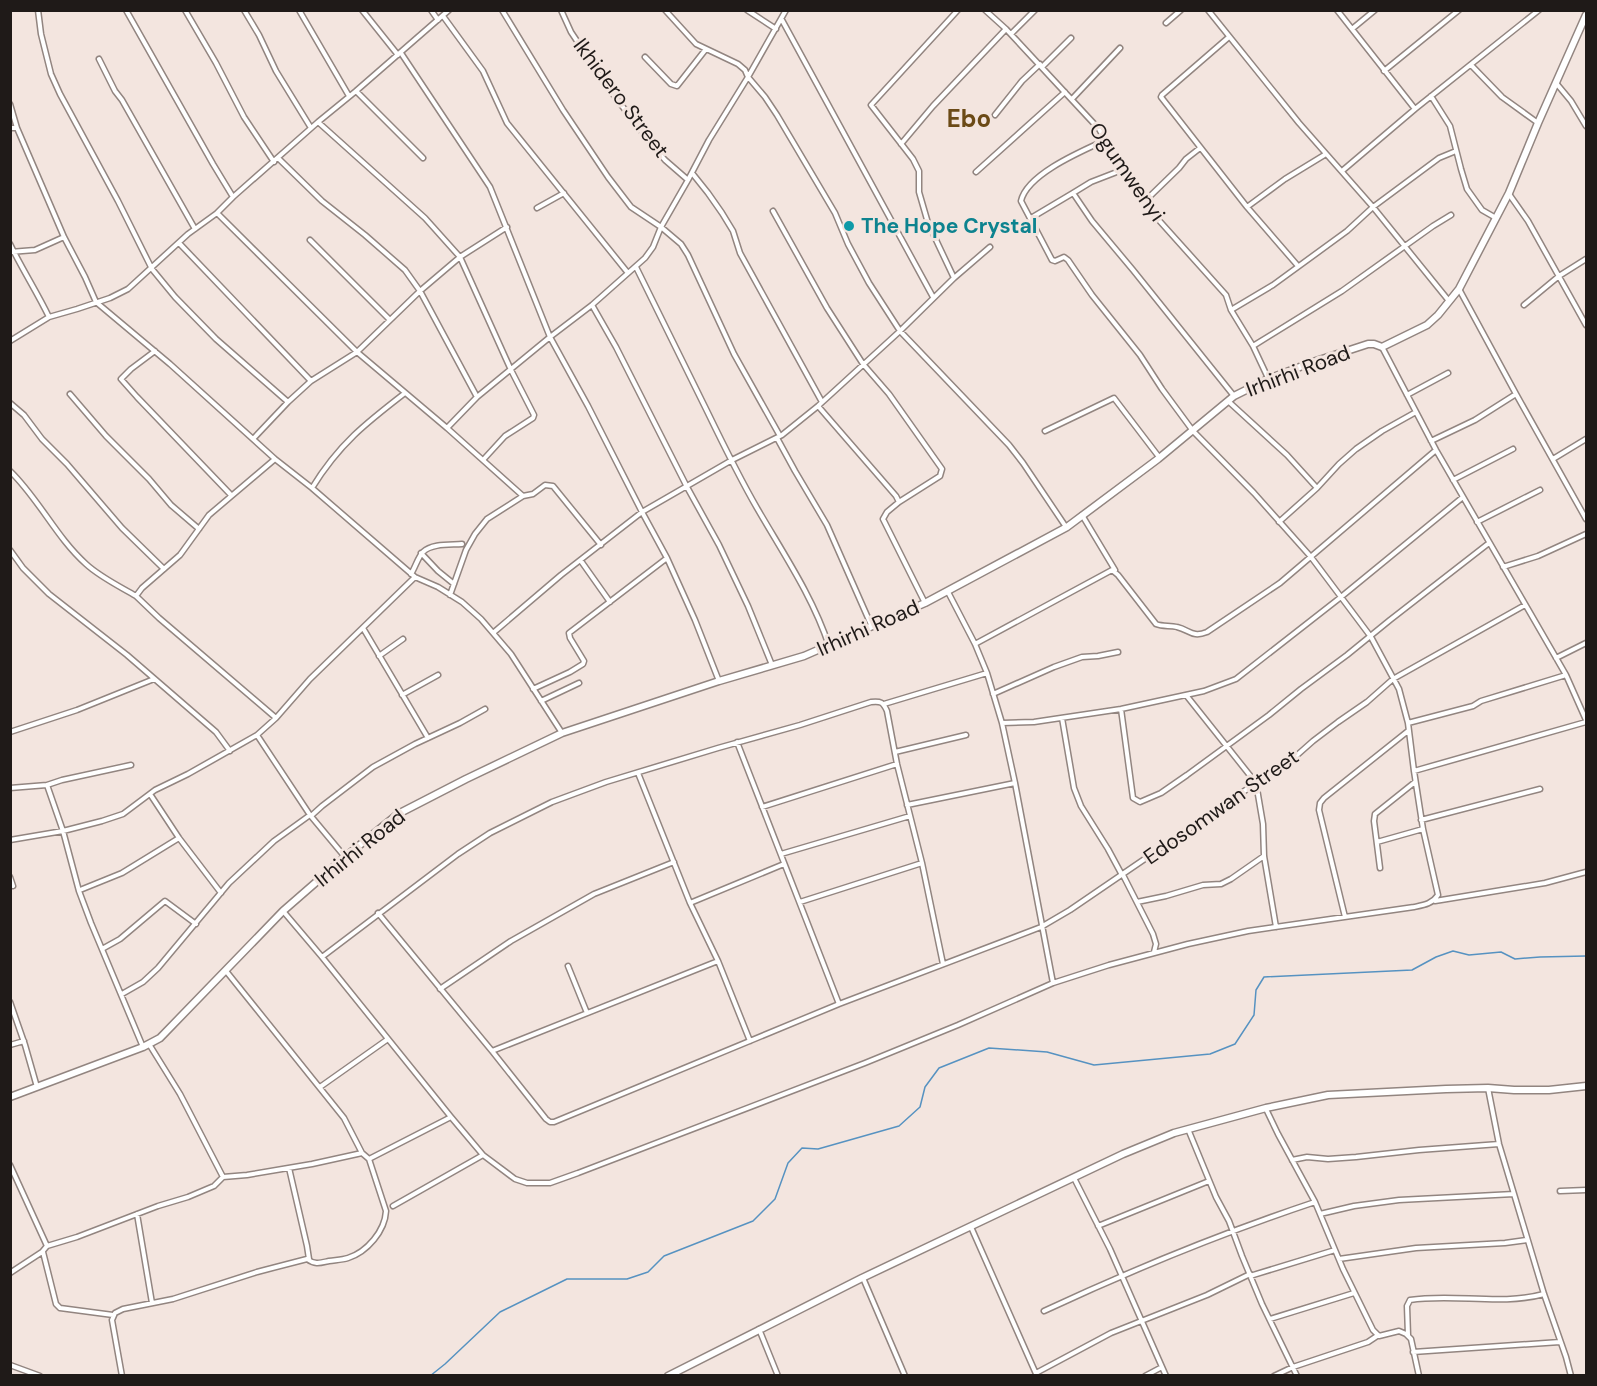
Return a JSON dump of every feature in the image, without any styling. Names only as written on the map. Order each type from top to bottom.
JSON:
[{"type":"street","points":[[38,10],[51,75],[152,269],[216,339],[288,402]]},
{"type":"street","points":[[126,10],[233,196]]},
{"type":"street","points":[[185,10],[244,117],[274,162]]},
{"type":"street","points":[[244,10],[276,71],[311,128]]},
{"type":"street","points":[[298,10],[349,96]]},
{"type":"street","points":[[362,10],[399,54],[481,171],[494,194],[550,337],[667,558],[719,681]]},
{"type":"street","points":[[430,10],[438,20]]},
{"type":"street","points":[[10,341],[49,317],[110,298],[128,289],[449,10]]},
{"type":"street","points":[[502,10],[563,110],[608,177],[631,207],[661,227],[681,244],[688,255],[734,354],[795,471],[827,525],[872,627]]},
{"type":"street","name":"Ikhidero Street","points":[[561,10],[571,32],[615,97],[652,146],[688,180]]},
{"type":"street","points":[[665,10],[696,44],[738,64],[745,70],[769,104],[835,213],[848,244],[900,331],[1009,445],[1067,527]]},
{"type":"street","points":[[747,10],[776,29]]},
{"type":"street","points":[[447,428],[477,397],[636,267],[653,247],[661,227],[724,113],[748,77],[786,10]]},
{"type":"street","points":[[954,278],[928,223],[919,192],[919,171],[913,159],[871,105],[958,10]]},
{"type":"street","name":"Ogumwenyi","points":[[985,10],[1011,34],[1099,129],[1122,170],[1144,202],[1226,295],[1268,379]]},
{"type":"street","points":[[1011,34],[1035,10]]},
{"type":"street","points":[[1166,23],[1181,10]]},
{"type":"street","points":[[1337,10],[1415,109]]},
{"type":"street","points":[[1352,29],[1375,10]]},
{"type":"street","points":[[1384,71],[1459,10]]},
{"type":"street","points":[[1341,171],[1539,10]]},
{"type":"street","points":[[1209,11],[1299,123],[1373,207],[1449,301]]},
{"type":"street","name":"Irhirhi Road","points":[[10,1097],[160,1038],[283,911],[399,814],[562,733],[719,681],[804,656],[925,603],[1067,527],[1160,458],[1234,396],[1268,379],[1313,362],[1368,344],[1382,347],[1427,325],[1459,289],[1497,218],[1587,15]]},
{"type":"street","points":[[443,16],[483,71],[507,123],[628,273]]},
{"type":"street","points":[[781,19],[933,297]]},
{"type":"street","points":[[901,144],[933,106],[1006,29]]},
{"type":"street","points":[[1229,37],[1161,97],[1247,207],[1298,266]]},
{"type":"street","points":[[995,115],[1022,81],[1071,38]]},
{"type":"street","points":[[1072,99],[1120,48]]},
{"type":"street","points":[[645,57],[671,84],[677,86],[706,49]]},
{"type":"street","points":[[99,58],[115,91],[195,229]]},
{"type":"street","points":[[1471,64],[1503,97],[1538,123]]},
{"type":"street","points":[[1556,82],[1587,126]]},
{"type":"street","points":[[356,91],[423,158]]},
{"type":"street","points":[[976,172],[1065,92]]},
{"type":"street","points":[[1431,96],[1450,126],[1467,189],[1482,210],[1497,218]]},
{"type":"street","points":[[10,104],[17,128],[64,237],[96,302],[413,576],[438,587],[462,602],[481,619],[512,654],[562,733]]},
{"type":"street","points":[[318,122],[425,218],[460,257],[534,415],[533,418],[505,436],[483,460]]},
{"type":"street","points":[[10,128],[17,128]]},
{"type":"street","points":[[1106,141],[1061,161],[1026,191],[1021,201],[1052,260],[1064,257],[1068,260],[1092,295],[1140,355],[1193,431],[1254,493],[1311,557],[1371,637],[1399,689],[1408,723],[1421,820],[1438,895],[1435,901]]},
{"type":"street","points":[[1144,202],[1200,148]]},
{"type":"street","points":[[1232,310],[1273,285],[1347,231],[1373,207],[1439,158],[1456,151]]},
{"type":"street","points":[[1247,207],[1285,179],[1326,154]]},
{"type":"street","points":[[278,158],[322,201],[405,270],[420,291],[477,397]]},
{"type":"street","points":[[1031,218],[1091,182],[1122,170]]},
{"type":"street","points":[[692,173],[708,193],[732,231],[740,253],[820,404],[896,495],[899,502]]},
{"type":"street","points":[[537,208],[564,193]]},
{"type":"street","points":[[1073,193],[1092,221],[1234,396]]},
{"type":"street","points":[[1509,193],[1528,221],[1587,325]]},
{"type":"street","points":[[773,211],[827,308],[864,364],[901,410],[942,469],[940,476],[899,502],[887,512],[883,519],[925,603]]},
{"type":"street","points":[[217,213],[357,352],[523,495]]},
{"type":"street","points":[[1252,346],[1342,291],[1451,215]]},
{"type":"street","points":[[253,439],[311,381],[357,352],[420,291],[460,257],[507,227]]},
{"type":"street","points":[[12,252],[35,250],[64,237]]},
{"type":"street","points":[[310,240],[390,320]]},
{"type":"street","points":[[180,243],[311,381]]},
{"type":"street","points":[[10,244],[12,252],[36,290],[49,317]]},
{"type":"street","points":[[493,633],[561,575],[642,512],[732,460],[778,437],[820,404],[900,331],[933,297],[990,247]]},
{"type":"street","points":[[1524,305],[1559,276],[1587,259]]},
{"type":"street","points":[[636,267],[757,509],[812,605],[824,629],[829,646]]},
{"type":"street","points":[[1459,289],[1587,519]]},
{"type":"street","points":[[592,305],[719,545],[748,606],[772,665]]},
{"type":"street","points":[[1382,347],[1436,450],[1566,675],[1587,721],[1414,771]]},
{"type":"street","points":[[155,351],[121,377],[122,380],[136,398],[231,495]]},
{"type":"street","points":[[1407,395],[1448,373]]},
{"type":"street","points":[[312,488],[348,440],[405,393]]},
{"type":"street","points":[[70,394],[171,505],[199,529]]},
{"type":"street","points":[[1431,441],[1475,420],[1516,394]]},
{"type":"street","points":[[1046,431],[1114,398],[1160,458]]},
{"type":"street","points":[[1228,401],[1287,454],[1317,488]]},
{"type":"street","points":[[10,403],[24,415],[42,439],[67,464],[122,528],[164,569]]},
{"type":"street","points":[[1279,522],[1356,449],[1416,412]]},
{"type":"street","points":[[1553,459],[1587,439]]},
{"type":"street","points":[[1453,480],[1513,449]]},
{"type":"street","points":[[1082,515],[1115,571],[1156,624],[1174,626],[1199,635],[1280,583],[1436,450]]},
{"type":"street","points":[[136,596],[180,555],[209,515],[275,459]]},
{"type":"street","points":[[10,471],[25,484],[41,510],[71,548],[87,564],[136,596],[276,718]]},
{"type":"street","points":[[450,595],[466,550],[487,519],[523,495],[533,494],[545,484],[553,486],[601,545]]},
{"type":"street","points":[[1477,522],[1540,490]]},
{"type":"street","points":[[1002,723],[1034,722],[1121,709],[1186,696],[1236,679],[1463,497]]},
{"type":"street","points":[[1503,567],[1538,556],[1587,534]]},
{"type":"street","points":[[1121,709],[1133,798],[1140,802],[1161,793],[1226,746],[1371,637],[1489,543]]},
{"type":"street","points":[[10,840],[63,831],[123,814],[155,790],[257,735],[413,576],[421,553],[430,547],[462,544]]},
{"type":"street","points":[[10,550],[23,568],[49,594],[127,656],[216,732],[230,751]]},
{"type":"street","points":[[421,553],[454,584]]},
{"type":"street","points":[[533,689],[583,664],[584,660],[569,633],[667,558]]},
{"type":"street","points":[[581,561],[610,602]]},
{"type":"street","points":[[975,644],[1109,570],[1115,571]]},
{"type":"street","points":[[948,592],[987,673],[1002,723],[1053,983]]},
{"type":"street","name":"Edosomwan Street","points":[[492,1052],[546,1119],[554,1122],[839,1004],[1041,927],[1070,910],[1287,764],[1393,679],[1525,605]]},
{"type":"street","points":[[363,628],[429,738]]},
{"type":"street","points":[[379,656],[403,639]]},
{"type":"street","points":[[1556,658],[1587,643]]},
{"type":"street","points":[[993,694],[1054,666],[1082,657],[1118,652]]},
{"type":"street","points":[[322,957],[458,854],[490,833],[552,802],[606,782],[737,742],[872,702],[884,704],[987,673]]},
{"type":"street","points":[[402,695],[438,675]]},
{"type":"street","points":[[1408,723],[1473,706],[1481,700],[1566,675]]},
{"type":"street","points":[[10,732],[77,710],[154,679]]},
{"type":"street","points":[[541,701],[579,683]]},
{"type":"street","points":[[1186,696],[1256,783],[1263,824],[1264,856],[1276,927]]},
{"type":"street","points":[[884,704],[943,964]]},
{"type":"street","points":[[122,994],[143,982],[158,968],[229,883],[274,841],[372,767],[485,709]]},
{"type":"street","points":[[1062,718],[1074,788],[1081,806],[1108,849],[1154,936],[1156,944],[1154,953]]},
{"type":"street","points":[[1345,917],[1320,803],[1408,731]]},
{"type":"street","points":[[257,735],[311,815],[345,857]]},
{"type":"street","points":[[895,752],[966,735]]},
{"type":"street","points":[[737,742],[839,1004]]},
{"type":"street","points":[[762,807],[897,764]]},
{"type":"street","points":[[10,788],[48,785],[131,765]]},
{"type":"street","points":[[638,773],[690,903],[718,961],[750,1041]]},
{"type":"street","points":[[1380,868],[1375,814],[1415,782]]},
{"type":"street","points":[[907,805],[1015,783]]},
{"type":"street","points":[[48,785],[79,891],[122,994],[146,1045],[180,1094],[223,1177]]},
{"type":"street","points":[[1421,820],[1540,789]]},
{"type":"street","points":[[150,794],[179,838],[221,893]]},
{"type":"street","points":[[781,854],[910,816]]},
{"type":"street","points":[[1377,842],[1423,829]]},
{"type":"street","points":[[79,891],[122,873],[179,838]]},
{"type":"street","points":[[1137,902],[1203,885],[1221,884],[1264,856]]},
{"type":"street","points":[[440,989],[511,941],[594,894],[674,862]]},
{"type":"street","points":[[690,903],[784,864]]},
{"type":"street","points":[[800,902],[922,864]]},
{"type":"street","points":[[283,911],[483,1155],[515,1179],[527,1183],[550,1183],[865,1063],[1053,983],[1109,964],[1208,940],[1276,927],[1420,906],[1435,901],[1545,883],[1587,872]]},
{"type":"street","points":[[10,877],[13,886]]},
{"type":"street","points":[[102,949],[120,939],[165,901],[196,924]]},
{"type":"street","points":[[378,913],[492,1052],[718,961]]},
{"type":"street","points":[[568,966],[587,1014]]},
{"type":"street","points":[[42,1252],[56,1305],[60,1308],[113,1315],[123,1309],[173,1299],[257,1272],[307,1259],[315,1264],[347,1258],[362,1251],[378,1234],[386,1220],[386,1212],[369,1159],[362,1153],[344,1118],[226,971]]},
{"type":"street","points":[[10,1002],[37,1088]]},
{"type":"street","points":[[320,1087],[388,1039]]},
{"type":"street","points":[[10,1045],[24,1041]]},
{"type":"street","points":[[669,1376],[862,1278],[1123,1154],[1174,1133],[1266,1108],[1328,1095],[1488,1088],[1549,1090],[1587,1086]]},
{"type":"street","points":[[1488,1088],[1499,1144],[1571,1376]]},
{"type":"street","points":[[1266,1108],[1315,1202],[1354,1293],[1377,1336]]},
{"type":"street","points":[[369,1159],[451,1117]]},
{"type":"street","points":[[1188,1129],[1209,1182],[1233,1230],[1250,1275],[1297,1376]]},
{"type":"street","points":[[1292,1160],[1307,1157],[1346,1158],[1499,1144]]},
{"type":"street","points":[[10,1274],[47,1246],[188,1197],[214,1186],[223,1177],[289,1168],[362,1153]]},
{"type":"street","points":[[393,1206],[483,1155]]},
{"type":"street","points":[[10,1165],[47,1246]]},
{"type":"street","points":[[289,1168],[309,1260]]},
{"type":"street","points":[[1074,1178],[1166,1376]]},
{"type":"street","points":[[1098,1227],[1209,1182]]},
{"type":"street","points":[[1560,1191],[1587,1190]]},
{"type":"street","points":[[1320,1214],[1354,1206],[1399,1200],[1514,1194]]},
{"type":"street","points":[[1044,1311],[1121,1275],[1233,1230],[1315,1202]]},
{"type":"street","points":[[137,1214],[152,1303]]},
{"type":"street","points":[[971,1227],[1036,1374],[1111,1333],[1208,1295],[1250,1275],[1335,1250]]},
{"type":"street","points":[[1339,1259],[1416,1248],[1527,1240]]},
{"type":"street","points":[[862,1278],[905,1376]]},
{"type":"street","points":[[1270,1319],[1354,1293]]},
{"type":"street","points":[[1408,1336],[1407,1306],[1410,1300],[1520,1298],[1544,1294]]},
{"type":"street","points":[[113,1315],[122,1376]]},
{"type":"street","points":[[759,1329],[778,1376]]},
{"type":"street","points":[[1274,1376],[1293,1367],[1368,1342],[1377,1336],[1399,1331],[1411,1339],[1419,1376]]},
{"type":"street","points":[[1413,1352],[1560,1342]]},
{"type":"street","points":[[10,1365],[40,1376]]},
{"type":"street","points":[[1145,1376],[1162,1367]]},
{"type":"waterway","points":[[430,1376],[500,1312],[567,1279],[627,1279],[648,1272],[664,1256],[753,1221],[775,1199],[788,1163],[802,1148],[818,1149],[899,1126],[920,1107],[925,1087],[939,1068],[989,1048],[1047,1052],[1094,1065],[1210,1054],[1235,1044],[1254,1015],[1256,990],[1264,977],[1412,970],[1453,951],[1469,955],[1501,952],[1515,959],[1586,956]]},
{"type":"place","name":"The Hope Crystal","points":[[849,226]]},
{"type":"district","name":"Ebo","points":[[969,118]]}]
